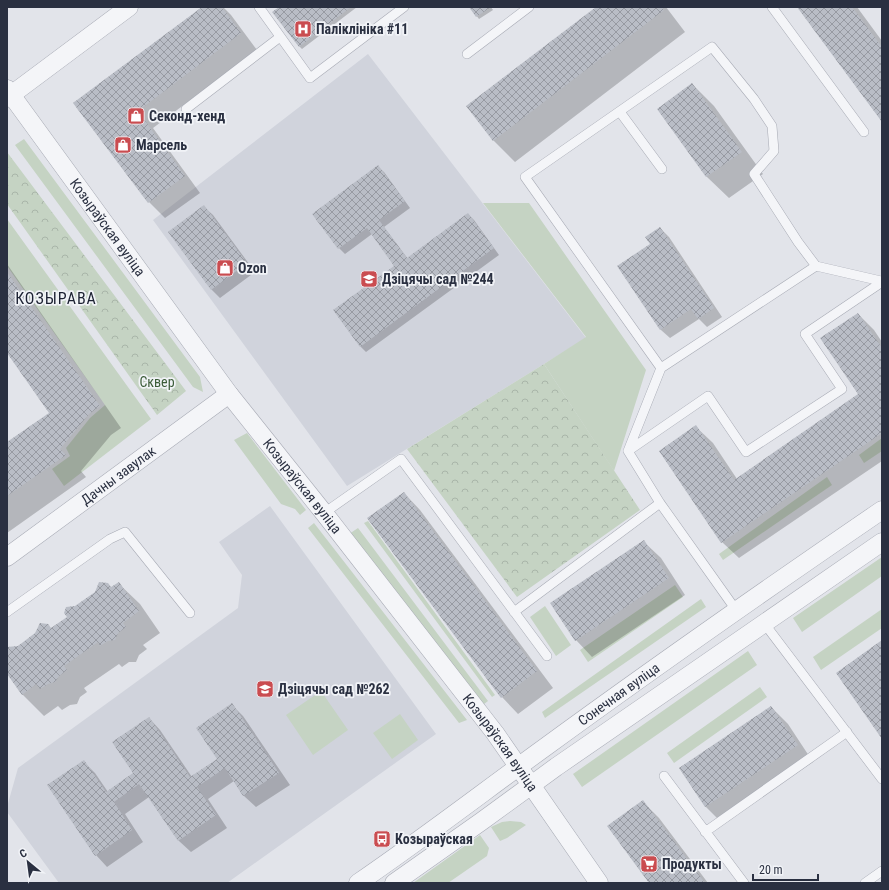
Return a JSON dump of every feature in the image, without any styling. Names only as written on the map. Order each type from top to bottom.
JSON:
[{"type":"street","points":[[8,94],[129,7]]},
{"type":"street","name":"Козыраўская вуліца","points":[[8,94],[229,394],[324,513],[495,733],[599,883]]},
{"type":"street","name":"Дачны завулак","points":[[7,557],[229,394]]},
{"type":"street","name":"Сонечная вуліца","points":[[358,883],[395,858],[519,766],[736,610],[882,510]]},
{"type":"street","name":"Сонечная вуліца","points":[[394,883],[532,785],[882,542]]},
{"type":"lane","points":[[258,7],[310,78],[404,7]]},
{"type":"lane","points":[[467,54],[529,7]]},
{"type":"lane","points":[[772,7],[864,132]]},
{"type":"lane","points":[[186,109],[280,36]]},
{"type":"lane","points":[[661,368],[525,178],[712,47],[754,99],[772,126],[774,150],[754,174],[798,242],[816,266],[882,282]]},
{"type":"lane","points":[[620,112],[662,169]]},
{"type":"lane","points":[[628,451],[661,368],[816,266]]},
{"type":"lane","points":[[628,451],[708,396],[746,452],[842,389],[805,334],[882,282]]},
{"type":"lane","points":[[628,451],[660,503],[736,610]]},
{"type":"lane","points":[[324,513],[400,459],[547,656]]},
{"type":"lane","points":[[514,612],[660,503]]},
{"type":"lane","points":[[7,612],[110,539],[125,532],[190,613]]},
{"type":"lane","points":[[764,623],[882,779]]},
{"type":"lane","points":[[705,832],[847,732]]},
{"type":"lane","points":[[664,776],[744,883]]},
{"type":"lane","points":[[866,883],[882,871]]},
{"type":"shaded area","name":"Дзіцячы сад №244","points":[[368,54],[586,338],[347,486],[153,220]]},
{"type":"shaded area","name":"Дзіцячы сад №262","points":[[270,506],[436,734],[227,883],[59,883],[7,812],[7,807],[18,768],[238,608],[242,575],[219,542]]},
{"type":"green space","points":[[24,139],[200,377],[203,392],[193,387],[15,145]]},
{"type":"green space","name":"Сквер","points":[[7,152],[186,391],[157,415],[7,204]]},
{"type":"green space","points":[[483,203],[529,203],[646,370],[614,471],[544,364],[586,337]]},
{"type":"green space","points":[[7,219],[151,419],[64,486],[52,469],[70,456],[66,448],[90,418],[105,405],[7,266]]},
{"type":"green space","points":[[544,364],[640,510],[517,597],[407,449]]},
{"type":"green space","points":[[247,433],[306,510],[300,515],[295,509],[281,504],[234,440]]},
{"type":"green space","points":[[882,438],[882,451],[864,463],[859,455]]},
{"type":"green space","points":[[827,477],[832,485],[723,560],[719,554]]},
{"type":"green space","points":[[368,521],[495,695],[492,697],[364,523]]},
{"type":"green space","points":[[314,523],[467,720],[459,723],[308,528]]},
{"type":"green space","points":[[358,528],[488,701],[479,708],[349,534]]},
{"type":"green space","points":[[882,557],[882,576],[802,632],[793,618]]},
{"type":"green space","points":[[675,585],[683,597],[588,662],[580,650]]},
{"type":"green space","points":[[701,599],[706,607],[545,718],[542,712]]},
{"type":"green space","points":[[545,606],[571,645],[556,656],[530,617]]},
{"type":"green space","points":[[882,609],[882,628],[821,670],[813,657]]},
{"type":"green space","points":[[748,651],[757,665],[582,787],[573,774]]},
{"type":"green space","points":[[760,687],[767,697],[674,763],[667,753]]},
{"type":"green space","points":[[321,691],[348,730],[313,755],[286,715]]},
{"type":"green space","points":[[400,714],[418,740],[392,759],[373,733]]},
{"type":"green space","points":[[502,822],[521,822],[526,825],[500,841],[491,827]]},
{"type":"green space","points":[[480,835],[489,848],[487,856],[448,883],[413,883]]},
{"type":"building","points":[[202,7],[222,7],[241,33],[138,111],[185,176],[148,203],[73,103]]},
{"type":"building","name":"Паліклініка #11","points":[[279,7],[351,7],[299,47],[272,12]]},
{"type":"building","points":[[469,7],[491,7],[476,17]]},
{"type":"building","points":[[596,7],[662,7],[664,10],[493,141],[466,106]]},
{"type":"building","points":[[797,7],[852,7],[882,47],[882,122]]},
{"type":"building","points":[[692,83],[742,152],[706,177],[657,109]]},
{"type":"building","points":[[378,165],[405,201],[379,220],[407,258],[468,213],[494,248],[360,347],[333,310],[394,266],[367,228],[338,249],[312,214]]},
{"type":"building","points":[[204,205],[247,263],[211,290],[168,232]]},
{"type":"building","points":[[660,227],[714,308],[698,319],[691,309],[660,330],[617,266],[650,244],[645,237]]},
{"type":"building","points":[[7,272],[100,406],[89,414],[60,449],[66,455],[7,496],[7,442],[49,413],[7,353]]},
{"type":"building","points":[[858,313],[882,348],[882,433],[721,543],[659,451],[696,425],[734,480],[858,394],[820,338]]},
{"type":"building","points":[[404,492],[537,671],[501,698],[367,518]]},
{"type":"building","points":[[644,540],[669,578],[575,641],[550,603]]},
{"type":"building","points":[[99,582],[108,583],[111,587],[119,582],[139,611],[123,623],[126,627],[118,633],[115,640],[108,641],[100,646],[98,642],[64,666],[67,670],[59,676],[55,682],[40,689],[36,684],[22,695],[7,674],[7,647],[18,646],[35,633],[40,623],[48,624],[51,628],[67,617],[64,613],[66,607],[75,606],[95,592]]},
{"type":"building","points":[[882,640],[882,739],[836,673]]},
{"type":"building","points":[[232,703],[279,773],[243,796],[225,768],[197,787],[216,815],[178,841],[139,784],[114,802],[132,830],[95,856],[47,785],[84,760],[106,792],[133,773],[112,742],[149,717],[190,777],[217,759],[196,728]]},
{"type":"building","points":[[771,706],[798,745],[705,807],[679,768]]},
{"type":"building","points":[[643,800],[705,883],[649,883],[607,826]]},
{"type":"place","name":"Паліклініка #11","points":[[303,29]]},
{"type":"place","name":"Секонд-хенд","points":[[136,116]]},
{"type":"place","name":"Марсель","points":[[123,145]]},
{"type":"place","name":"Ozon","points":[[225,268]]},
{"type":"place","name":"Дзіцячы сад №244","points":[[369,279]]},
{"type":"place","name":"Дзіцячы сад №262","points":[[265,689]]},
{"type":"place","name":"Козыраўская","points":[[382,839]]},
{"type":"place","name":"Продукты","points":[[649,864]]},
{"type":"district","name":"КОЗЫРАВА","points":[[56,298]]}]
